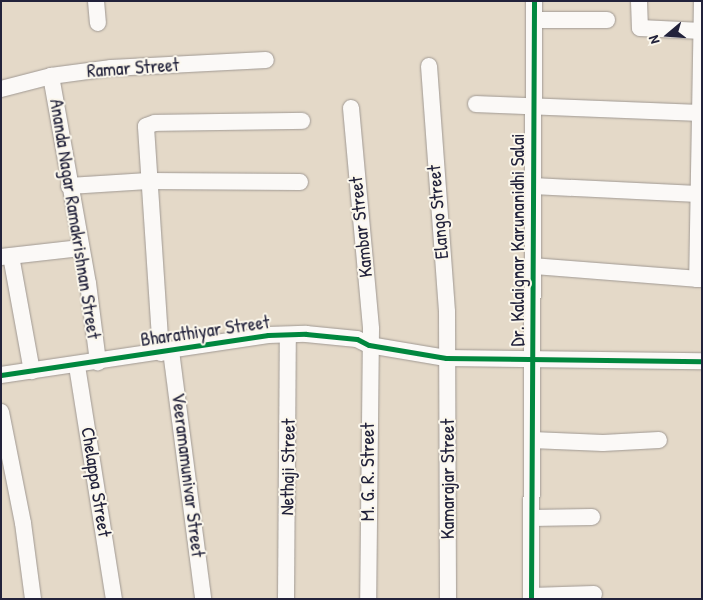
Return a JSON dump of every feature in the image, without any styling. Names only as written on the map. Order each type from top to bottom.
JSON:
[{"type":"street","points":[[96,1],[98,23]]},
{"type":"street","name":"Dr. Kalaignar Karunanidhi Salai","points":[[531,597],[534,1]]},
{"type":"street","points":[[639,1],[640,28],[702,31]]},
{"type":"street","points":[[533,266],[699,279],[698,194],[702,1]]},
{"type":"street","points":[[534,20],[607,20]]},
{"type":"street","name":"Ramar Street","points":[[1,88],[51,76],[112,68],[266,60]]},
{"type":"street","name":"Elango Street","points":[[429,66],[447,312],[446,358]]},
{"type":"street","name":"Ananda Nagar Ramakrishnan Street","points":[[51,76],[80,248],[88,283],[98,362]]},
{"type":"street","points":[[476,104],[699,113]]},
{"type":"street","name":"Kambar Street","points":[[351,108],[371,329],[369,345]]},
{"type":"street","name":"Veeramamunivar Street","points":[[203,599],[166,352],[148,181],[145,132],[149,124],[302,121]]},
{"type":"street","points":[[69,186],[148,181],[300,182]]},
{"type":"street","points":[[533,186],[698,194]]},
{"type":"street","points":[[32,371],[6,257],[80,248]]},
{"type":"street","name":"Bharathiyar Street","points":[[1,375],[77,366],[268,335],[357,339],[369,345],[446,358],[702,361]]},
{"type":"street","name":"Nethaji Street","points":[[286,599],[288,335]]},
{"type":"street","name":"M. G. R. Street","points":[[368,599],[369,345]]},
{"type":"street","name":"Kamarajar Street","points":[[446,358],[448,599]]},
{"type":"street","name":"Chelappa Street","points":[[77,366],[114,599]]},
{"type":"street","points":[[1,412],[23,523],[33,599]]},
{"type":"street","points":[[532,440],[603,443],[659,440]]},
{"type":"street","points":[[531,518],[592,517]]},
{"type":"street","points":[[531,597],[594,594]]},
{"type":"cycle path","points":[[531,599],[534,1]]},
{"type":"cycle path","points":[[1,375],[268,335],[306,334],[357,339],[369,345],[446,358],[702,361]]}]
